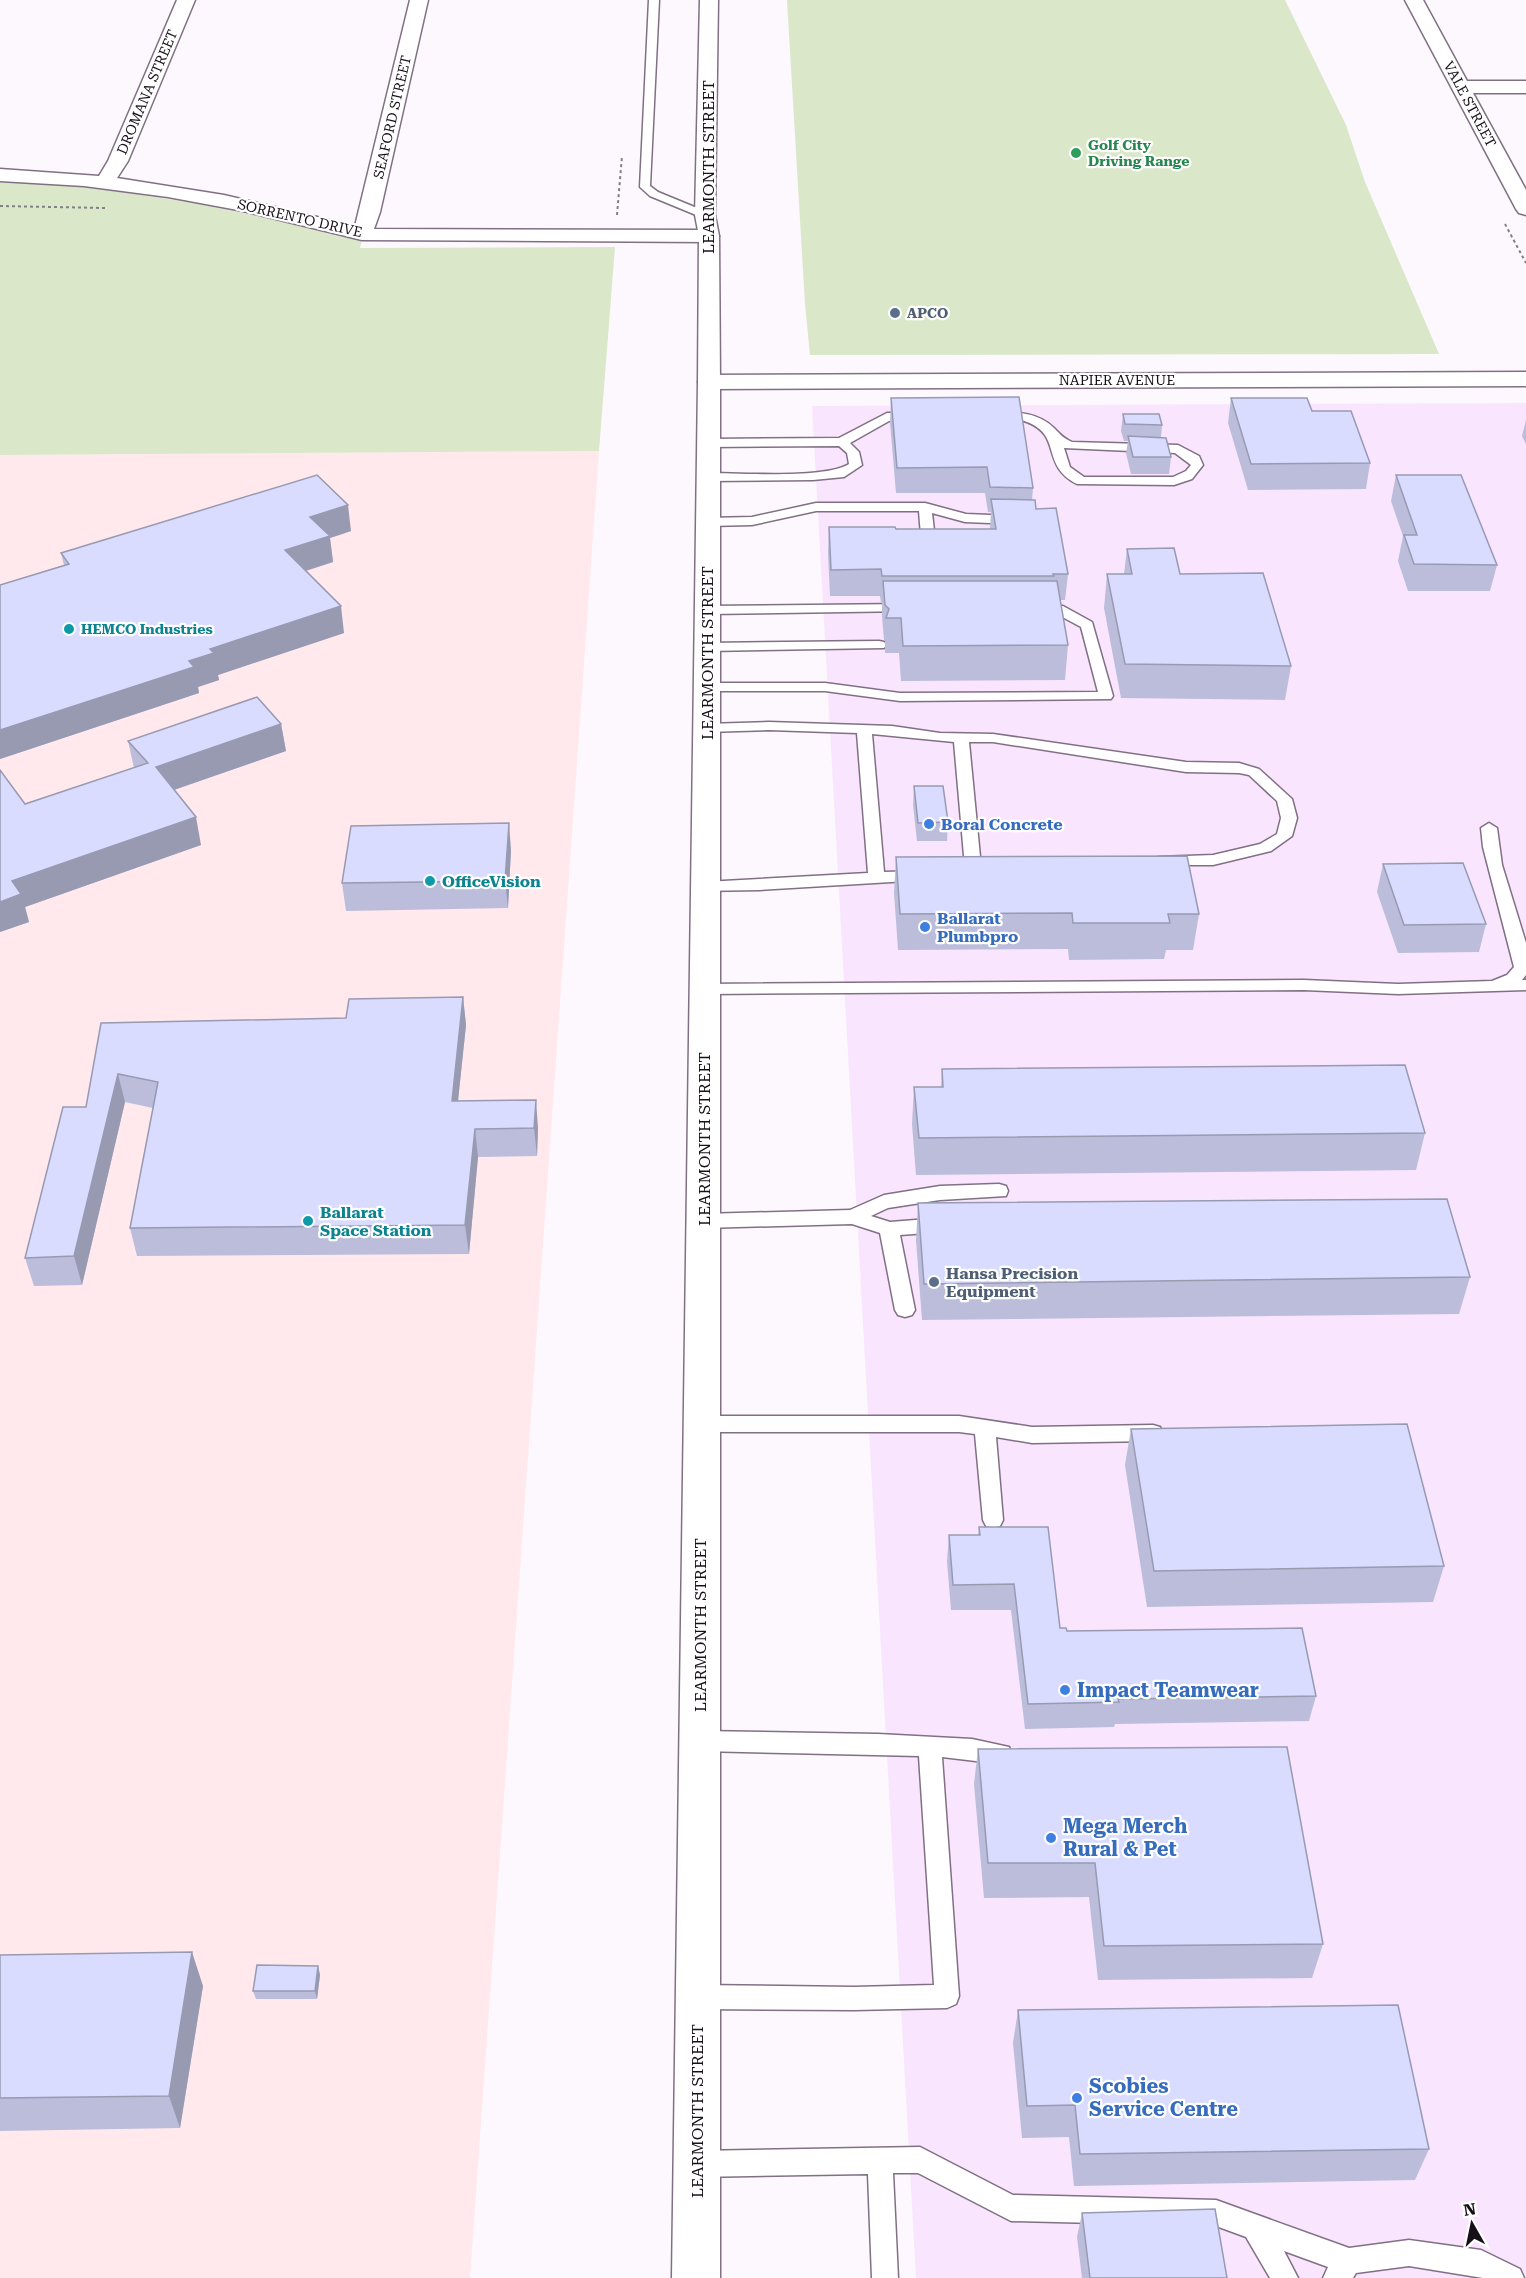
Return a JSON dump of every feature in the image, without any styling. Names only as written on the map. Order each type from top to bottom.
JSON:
[{"type":"street","name":"DROMANA STREET","points":[[105,182],[118,161],[186,0]]},
{"type":"street","name":"SEAFORD STREET","points":[[362,234],[370,212],[419,0]]},
{"type":"street","name":"LEARMONTH STREET","points":[[696,2278],[709,382],[707,225],[709,0]]},
{"type":"street","name":"VALE STREET","points":[[1414,0],[1526,209]]},
{"type":"street","points":[[1465,95],[1526,87]]},
{"type":"street","points":[[1465,95],[1526,103]]},
{"type":"street","name":"SORRENTO DRIVE","points":[[0,175],[105,182],[222,200],[362,234],[401,236],[707,225]]},
{"type":"street","name":"NAPIER AVENUE","points":[[709,382],[1526,379]]},
{"type":"lane","points":[[654,0],[645,187],[707,225]]},
{"type":"lane","points":[[987,416],[1021,416],[1034,420],[1050,430],[1056,440],[1061,467],[1070,476],[1082,482],[1174,481],[1187,477],[1194,472],[1197,465],[1194,459],[1178,448],[1094,448],[1070,446],[1056,440]]},
{"type":"lane","points":[[708,460],[842,442],[887,417],[932,417]]},
{"type":"lane","points":[[708,460],[813,476],[844,473],[856,465],[854,452],[842,442]]},
{"type":"lane","points":[[708,522],[752,521],[816,507],[860,512],[925,507],[965,518],[1031,520]]},
{"type":"lane","points":[[925,507],[929,548]]},
{"type":"lane","points":[[707,610],[918,608]]},
{"type":"lane","points":[[707,687],[825,687],[900,698],[1106,696],[1087,625],[1058,609],[1024,609]]},
{"type":"lane","points":[[707,647],[879,645]]},
{"type":"lane","points":[[706,728],[769,726],[892,730],[940,737],[993,738],[1186,767],[1239,768],[1254,772],[1284,798],[1289,818],[1284,836],[1265,848],[1213,860],[1148,860]]},
{"type":"lane","points":[[864,730],[876,877]]},
{"type":"lane","points":[[961,738],[965,868],[993,864]]},
{"type":"lane","points":[[1489,828],[1489,852],[1495,878],[1521,951],[1523,968],[1513,979],[1493,985]]},
{"type":"lane","points":[[705,887],[752,887],[876,877],[938,876]]},
{"type":"lane","points":[[705,989],[1304,985],[1398,989],[1526,985]]},
{"type":"lane","points":[[853,1218],[884,1202],[940,1192],[999,1191]]},
{"type":"lane","points":[[703,1221],[853,1218],[888,1230],[958,1224]]},
{"type":"lane","points":[[888,1230],[905,1310]]},
{"type":"lane","points":[[702,1424],[959,1424],[1032,1435],[1175,1433]]},
{"type":"lane","points":[[985,1428],[993,1520]]},
{"type":"lane","points":[[700,1741],[798,1741],[930,1747],[972,1749],[1018,1756]]},
{"type":"lane","points":[[698,1997],[801,1996],[892,2000],[947,1995],[930,1747]]},
{"type":"lane","points":[[697,2164],[920,2160],[1011,2208],[1216,2213],[1255,2227],[1343,2269],[1409,2253],[1481,2263],[1511,2278]]},
{"type":"lane","points":[[880,2161],[885,2278]]},
{"type":"lane","points":[[1255,2227],[1285,2278]]},
{"type":"path","points":[[0,206],[21,208]]},
{"type":"shaded area","points":[[1526,403],[1526,2278],[916,2278],[812,406]]},
{"type":"shaded area","points":[[599,451],[470,2278],[0,2278],[0,455]]},
{"type":"green space","name":"Golf City Driving Range","points":[[787,0],[1285,0],[1346,125],[1365,182],[1439,354],[810,355]]},
{"type":"green space","points":[[0,180],[129,193],[214,207],[341,237],[362,239],[360,248],[615,247],[599,451],[0,455]]},
{"type":"building","points":[[1019,397],[1033,488],[990,487],[987,467],[897,468],[891,398]]},
{"type":"building","points":[[1231,398],[1307,398],[1312,411],[1351,411],[1370,463],[1251,464]]},
{"type":"building","points":[[1123,414],[1159,414],[1162,425],[1125,424]]},
{"type":"building","points":[[1128,436],[1166,438],[1171,457],[1133,457]]},
{"type":"building","name":"HEMCO Industries","points":[[317,475],[348,505],[310,517],[330,536],[285,550],[341,606],[210,649],[214,653],[189,661],[194,667],[0,730],[0,585],[69,564],[61,553]]},
{"type":"building","points":[[1396,475],[1461,475],[1497,565],[1414,564],[1404,535],[1417,535]]},
{"type":"building","points":[[991,499],[1035,500],[1036,509],[1056,508],[1068,574],[1053,574],[1054,576],[882,576],[881,569],[831,570],[829,527],[996,529]]},
{"type":"building","points":[[1174,548],[1180,574],[1263,573],[1291,666],[1125,664],[1107,574],[1132,574],[1127,549]]},
{"type":"building","points":[[883,581],[1057,581],[1068,645],[903,646],[901,618],[886,618],[889,609],[885,605]]},
{"type":"building","points":[[257,697],[281,724],[156,767],[196,817],[12,881],[21,894],[0,902],[0,770],[25,804],[148,763],[128,741]]},
{"type":"building","points":[[914,786],[943,786],[948,822],[918,823]]},
{"type":"building","points":[[509,823],[505,881],[342,883],[351,826]]},
{"type":"building","points":[[1187,856],[1199,914],[1168,914],[1170,923],[1073,923],[1072,913],[900,914],[896,857]]},
{"type":"building","points":[[1463,863],[1486,924],[1404,925],[1383,864]]},
{"type":"building","points":[[463,997],[452,1101],[536,1100],[534,1128],[475,1129],[465,1225],[130,1228],[158,1082],[118,1074],[74,1256],[25,1258],[63,1107],[86,1107],[101,1023],[346,1018],[349,999]]},
{"type":"building","points":[[1405,1065],[1425,1133],[919,1138],[914,1087],[943,1087],[942,1069]]},
{"type":"building","points":[[1447,1199],[1470,1277],[924,1284],[918,1203]]},
{"type":"building","points":[[1407,1424],[1444,1566],[1154,1571],[1131,1429]]},
{"type":"building","points":[[979,1527],[1048,1527],[1060,1628],[1066,1628],[1067,1631],[1302,1628],[1316,1696],[1118,1699],[1119,1702],[1028,1704],[1014,1584],[953,1585],[949,1535],[980,1535]]},
{"type":"building","points":[[1287,1747],[1323,1944],[1104,1946],[1095,1863],[988,1863],[978,1749]]},
{"type":"building","points":[[192,1952],[169,2096],[0,2098],[0,1955]]},
{"type":"building","points":[[257,1965],[318,1966],[315,1991],[253,1991]]},
{"type":"building","points":[[1398,2005],[1429,2149],[1080,2154],[1075,2105],[1027,2106],[1018,2010]]},
{"type":"building","points":[[1215,2209],[1227,2278],[1090,2278],[1082,2213]]},
{"type":"place","name":"Golf City Driving Range","points":[[1076,153]]},
{"type":"place","name":"APCO","points":[[895,313]]},
{"type":"place","name":"HEMCO Industries","points":[[69,629]]},
{"type":"place","name":"Boral Concrete","points":[[929,824]]},
{"type":"place","name":"OfficeVision","points":[[430,881]]},
{"type":"place","name":"Ballarat Plumbpro","points":[[925,927]]},
{"type":"place","name":"Ballarat Space Station","points":[[308,1221]]},
{"type":"place","name":"Hansa Precision Equipment","points":[[934,1282]]},
{"type":"place","name":"Impact Teamwear","points":[[1065,1690]]},
{"type":"place","name":"Mega Merch Rural & Pet","points":[[1051,1838]]},
{"type":"place","name":"Scobies Service Centre","points":[[1077,2098]]}]
